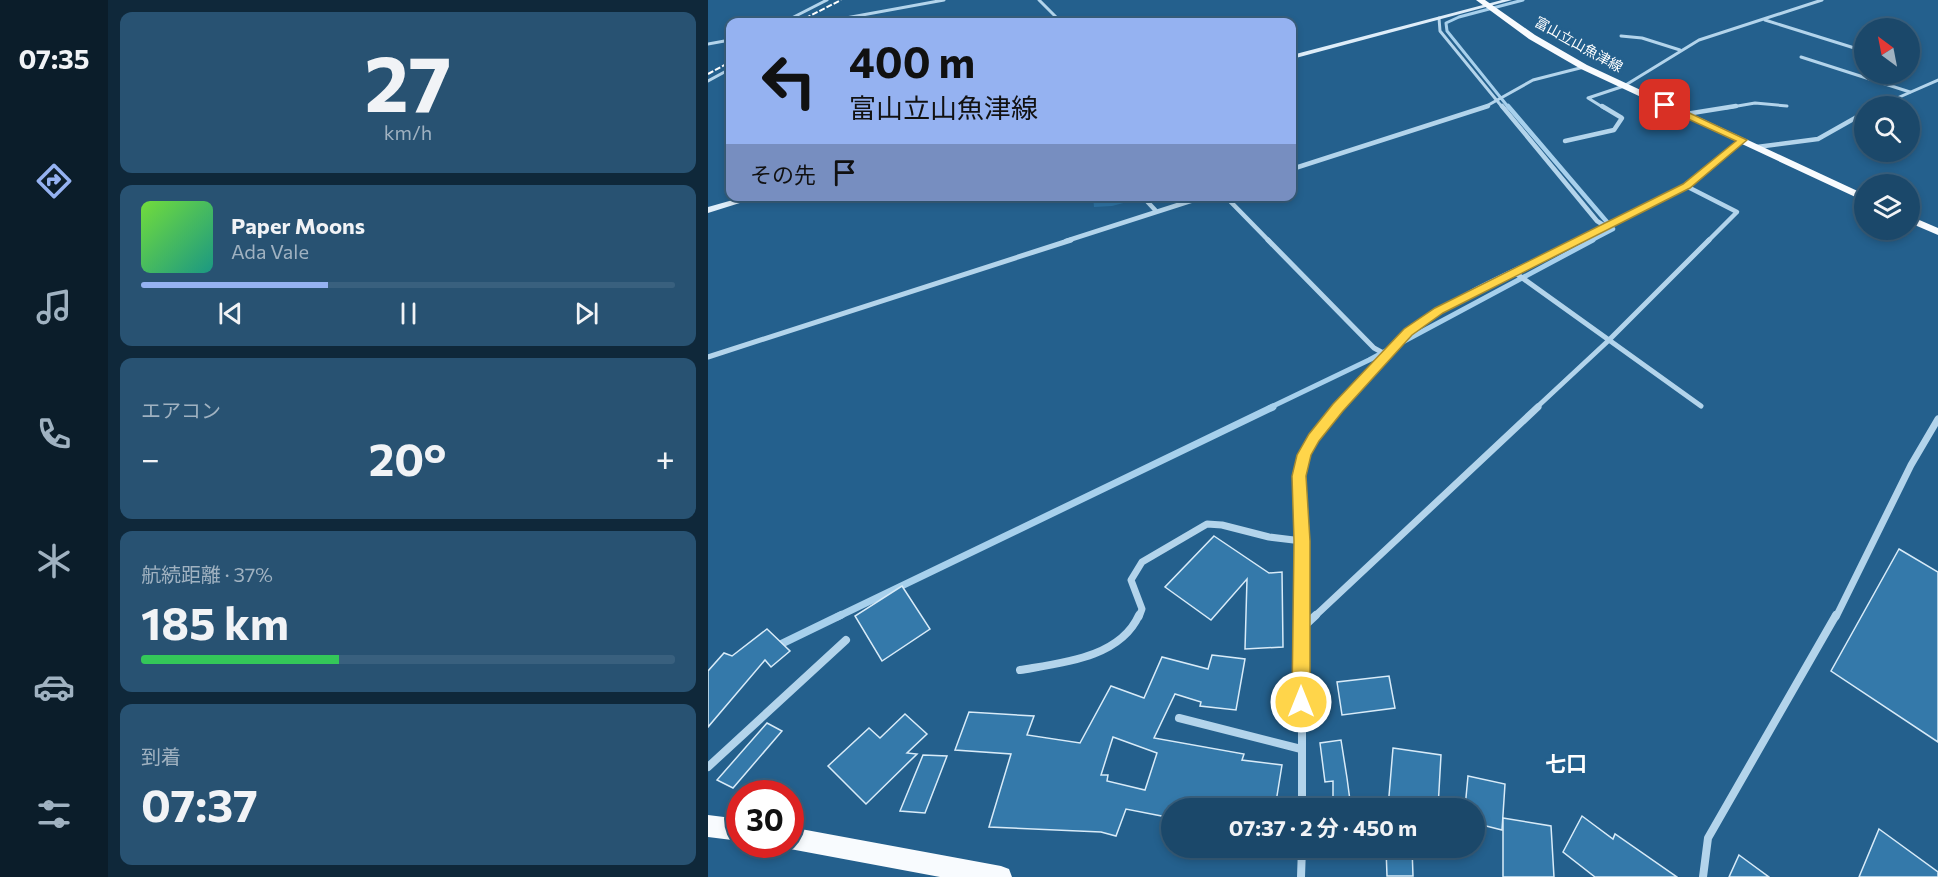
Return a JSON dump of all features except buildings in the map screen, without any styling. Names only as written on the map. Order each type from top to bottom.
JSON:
[{"type":"main road","name":"富山立山魚津線","points":[[1484,3],[1532,37],[1584,67],[1854,193]]},
{"type":"main road","points":[[1920,224],[1938,232]]},
{"type":"main road","points":[[708,826],[726,828]]},
{"type":"main road","points":[[804,841],[1001,877]]},
{"type":"street","points":[[792,18],[827,0]]},
{"type":"street","points":[[846,18],[944,0]]},
{"type":"street","points":[[1039,0],[1057,18]]},
{"type":"street","points":[[1296,56],[1439,18],[1484,3],[1509,0]]},
{"type":"street","points":[[1565,141],[1614,130],[1622,118],[1588,98],[1624,86],[1699,40],[1822,0]]},
{"type":"street","points":[[1439,18],[1440,31],[1597,220],[1605,226]]},
{"type":"street","points":[[1764,20],[1854,48]]},
{"type":"street","points":[[1621,36],[1642,38],[1680,50]]},
{"type":"street","points":[[708,44],[726,41]]},
{"type":"street","points":[[1801,57],[1830,68],[1854,72]]},
{"type":"street","points":[[1296,168],[1488,106],[1508,90],[1543,74],[1584,67]]},
{"type":"street","points":[[708,81],[726,71]]},
{"type":"street","points":[[1901,96],[1938,80]]},
{"type":"street","points":[[1890,84],[1910,92]]},
{"type":"street","points":[[1686,114],[1755,103],[1787,105]]},
{"type":"street","points":[[1757,147],[1818,139],[1854,119]]},
{"type":"street","points":[[1302,798],[1300,630],[1302,541],[1299,476],[1304,455],[1314,438],[1385,354],[1408,332],[1439,310],[1686,186],[1742,140]]},
{"type":"street","points":[[1300,630],[1608,341],[1737,212],[1686,186]]},
{"type":"street","points":[[708,210],[740,201]]},
{"type":"street","points":[[1147,201],[1156,211]]},
{"type":"street","points":[[708,357],[1189,201]]},
{"type":"street","points":[[1230,201],[1374,348],[1385,354]]},
{"type":"street","points":[[1514,272],[1701,406]]},
{"type":"street","points":[[1703,877],[1708,838],[1836,616],[1911,465],[1938,419]]},
{"type":"street","points":[[1020,670],[1076,659],[1109,647],[1133,628],[1142,609],[1131,580],[1142,561],[1207,524],[1222,525],[1269,537],[1302,541]]},
{"type":"street","points":[[708,767],[846,640]]},
{"type":"street","points":[[1179,718],[1301,749]]},
{"type":"street","points":[[1301,877],[1302,858]]},
{"type":"shaded area","points":[[1093,201],[1131,201],[1112,206],[1094,207]]},
{"type":"waterway","points":[[1509,108],[1447,31],[1446,23],[1459,17],[1523,0]]},
{"type":"waterway","points":[[1508,106],[1613,229],[1590,241]]},
{"type":"waterway","points":[[1269,408],[1369,360],[1593,240]]},
{"type":"waterway","points":[[837,617],[1273,407]]},
{"type":"waterway","points":[[777,646],[841,615]]},
{"type":"railway","points":[[806,18],[841,0]]},
{"type":"railway","points":[[708,74],[726,64]]},
{"type":"district","name":"七口","points":[[1566,762]]},
{"type":"route","points":[[1301,702],[1302,541],[1299,476],[1304,455],[1314,438],[1385,354],[1408,332],[1439,310],[1686,186],[1742,140],[1665,105]]}]
